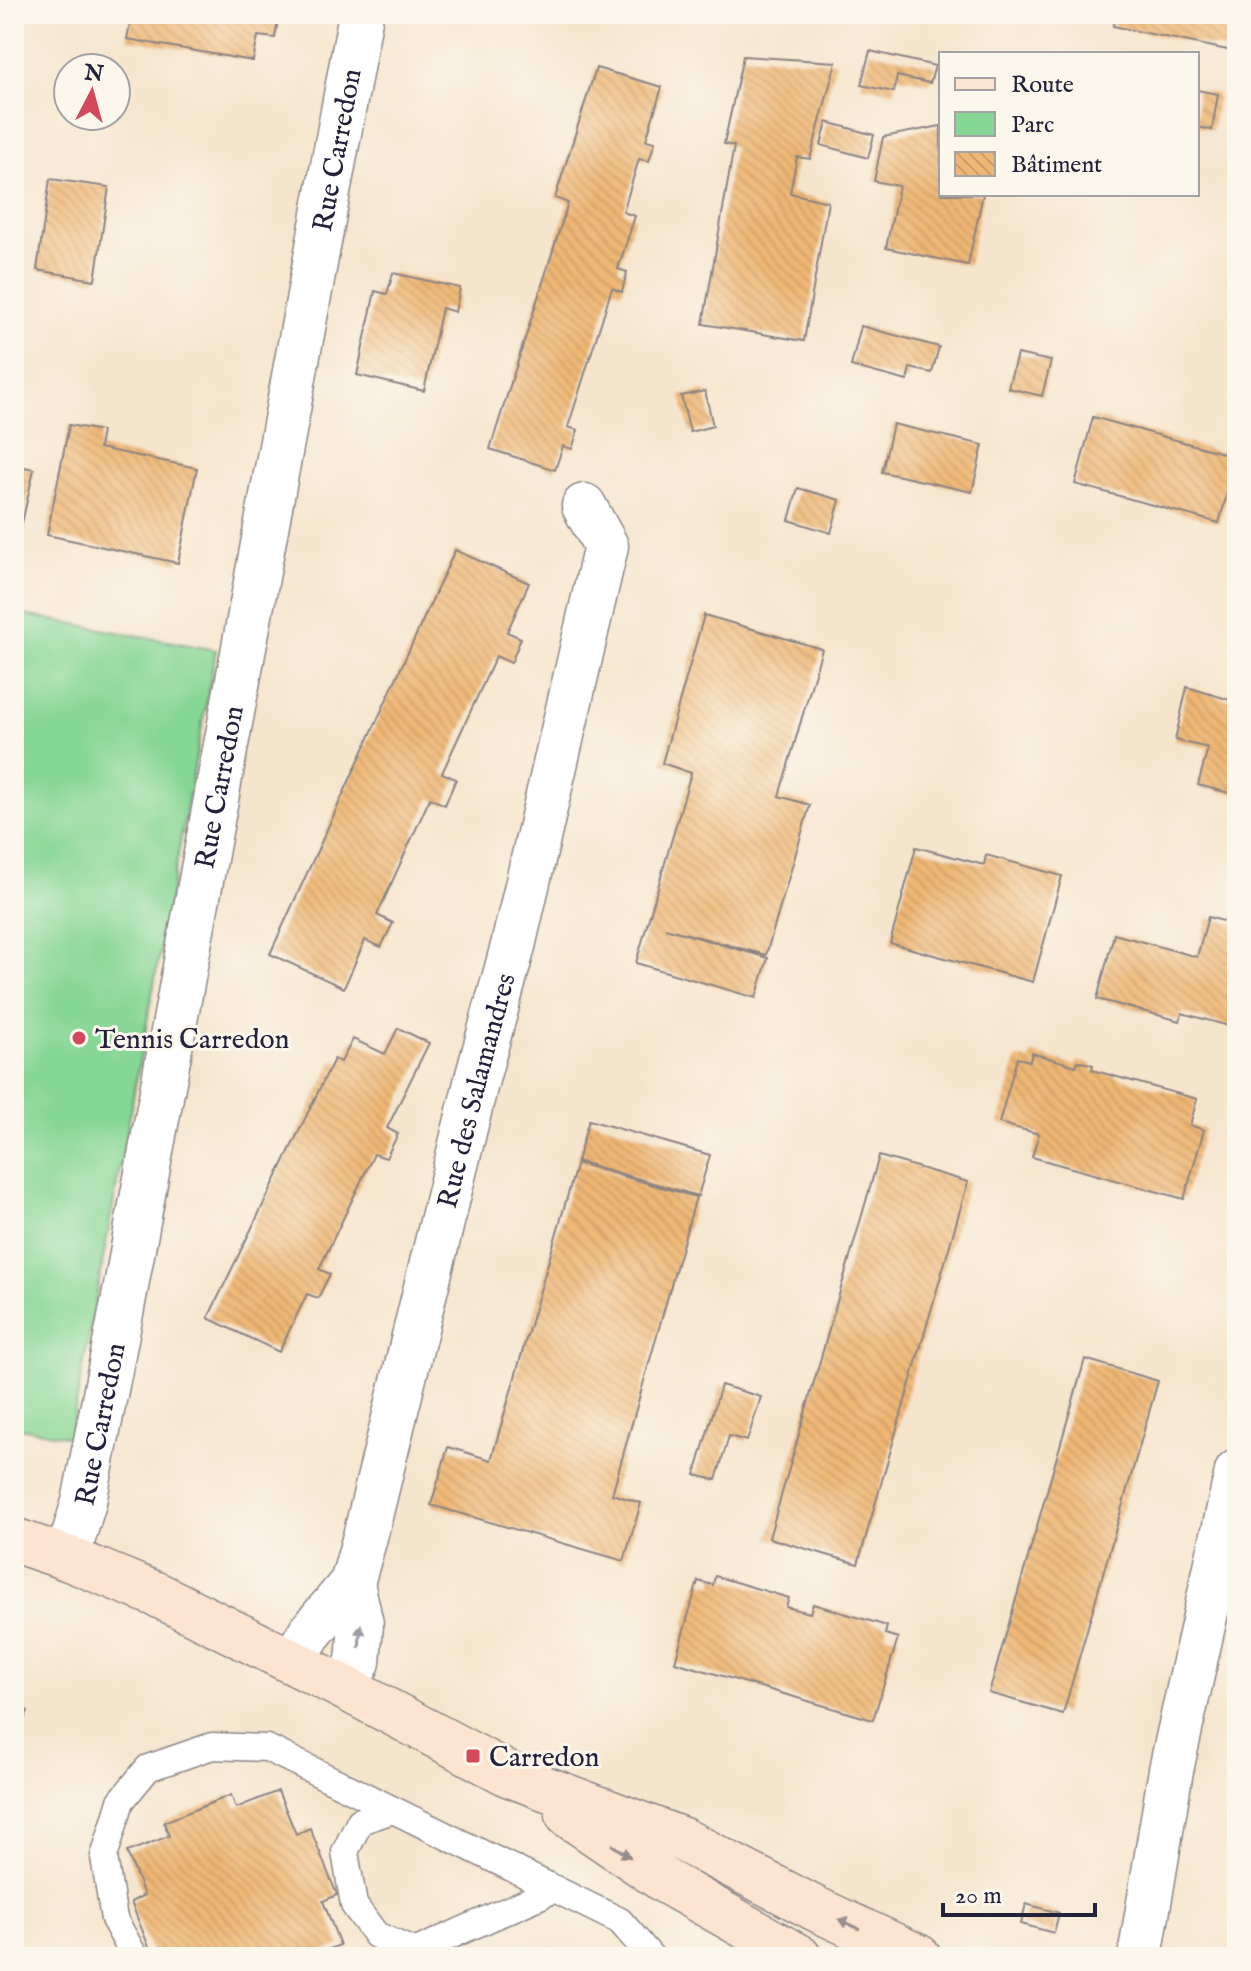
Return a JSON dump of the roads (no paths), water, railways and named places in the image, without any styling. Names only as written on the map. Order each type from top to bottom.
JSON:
[{"type":"main road","points":[[14,1540],[158,1595],[293,1661],[510,1775],[665,1881],[796,1956]]},
{"type":"main road","points":[[510,1775],[683,1840],[814,1908],[919,1957]]},
{"type":"street","name":"Rue Carredon","points":[[67,1558],[84,1502],[122,1308],[361,14]]},
{"type":"street","name":"Rue des Salamandres","points":[[293,1661],[309,1634],[352,1583],[373,1507],[477,1079],[513,946],[606,546],[584,506]]},
{"type":"street","points":[[1140,1957],[1171,1770],[1237,1472]]},
{"type":"street","points":[[345,1688],[358,1662],[361,1624],[352,1583]]},
{"type":"lane","points":[[135,1957],[114,1919],[104,1857],[121,1801],[148,1768],[212,1746],[267,1748],[620,1921],[651,1957]]},
{"type":"lane","points":[[393,1810],[360,1821],[345,1852],[354,1905],[376,1935],[409,1954],[555,1889]]},
{"type":"place","name":"Tennis Carredon","points":[[79,1038]]},
{"type":"place","name":"Carredon","points":[[473,1756]]}]
